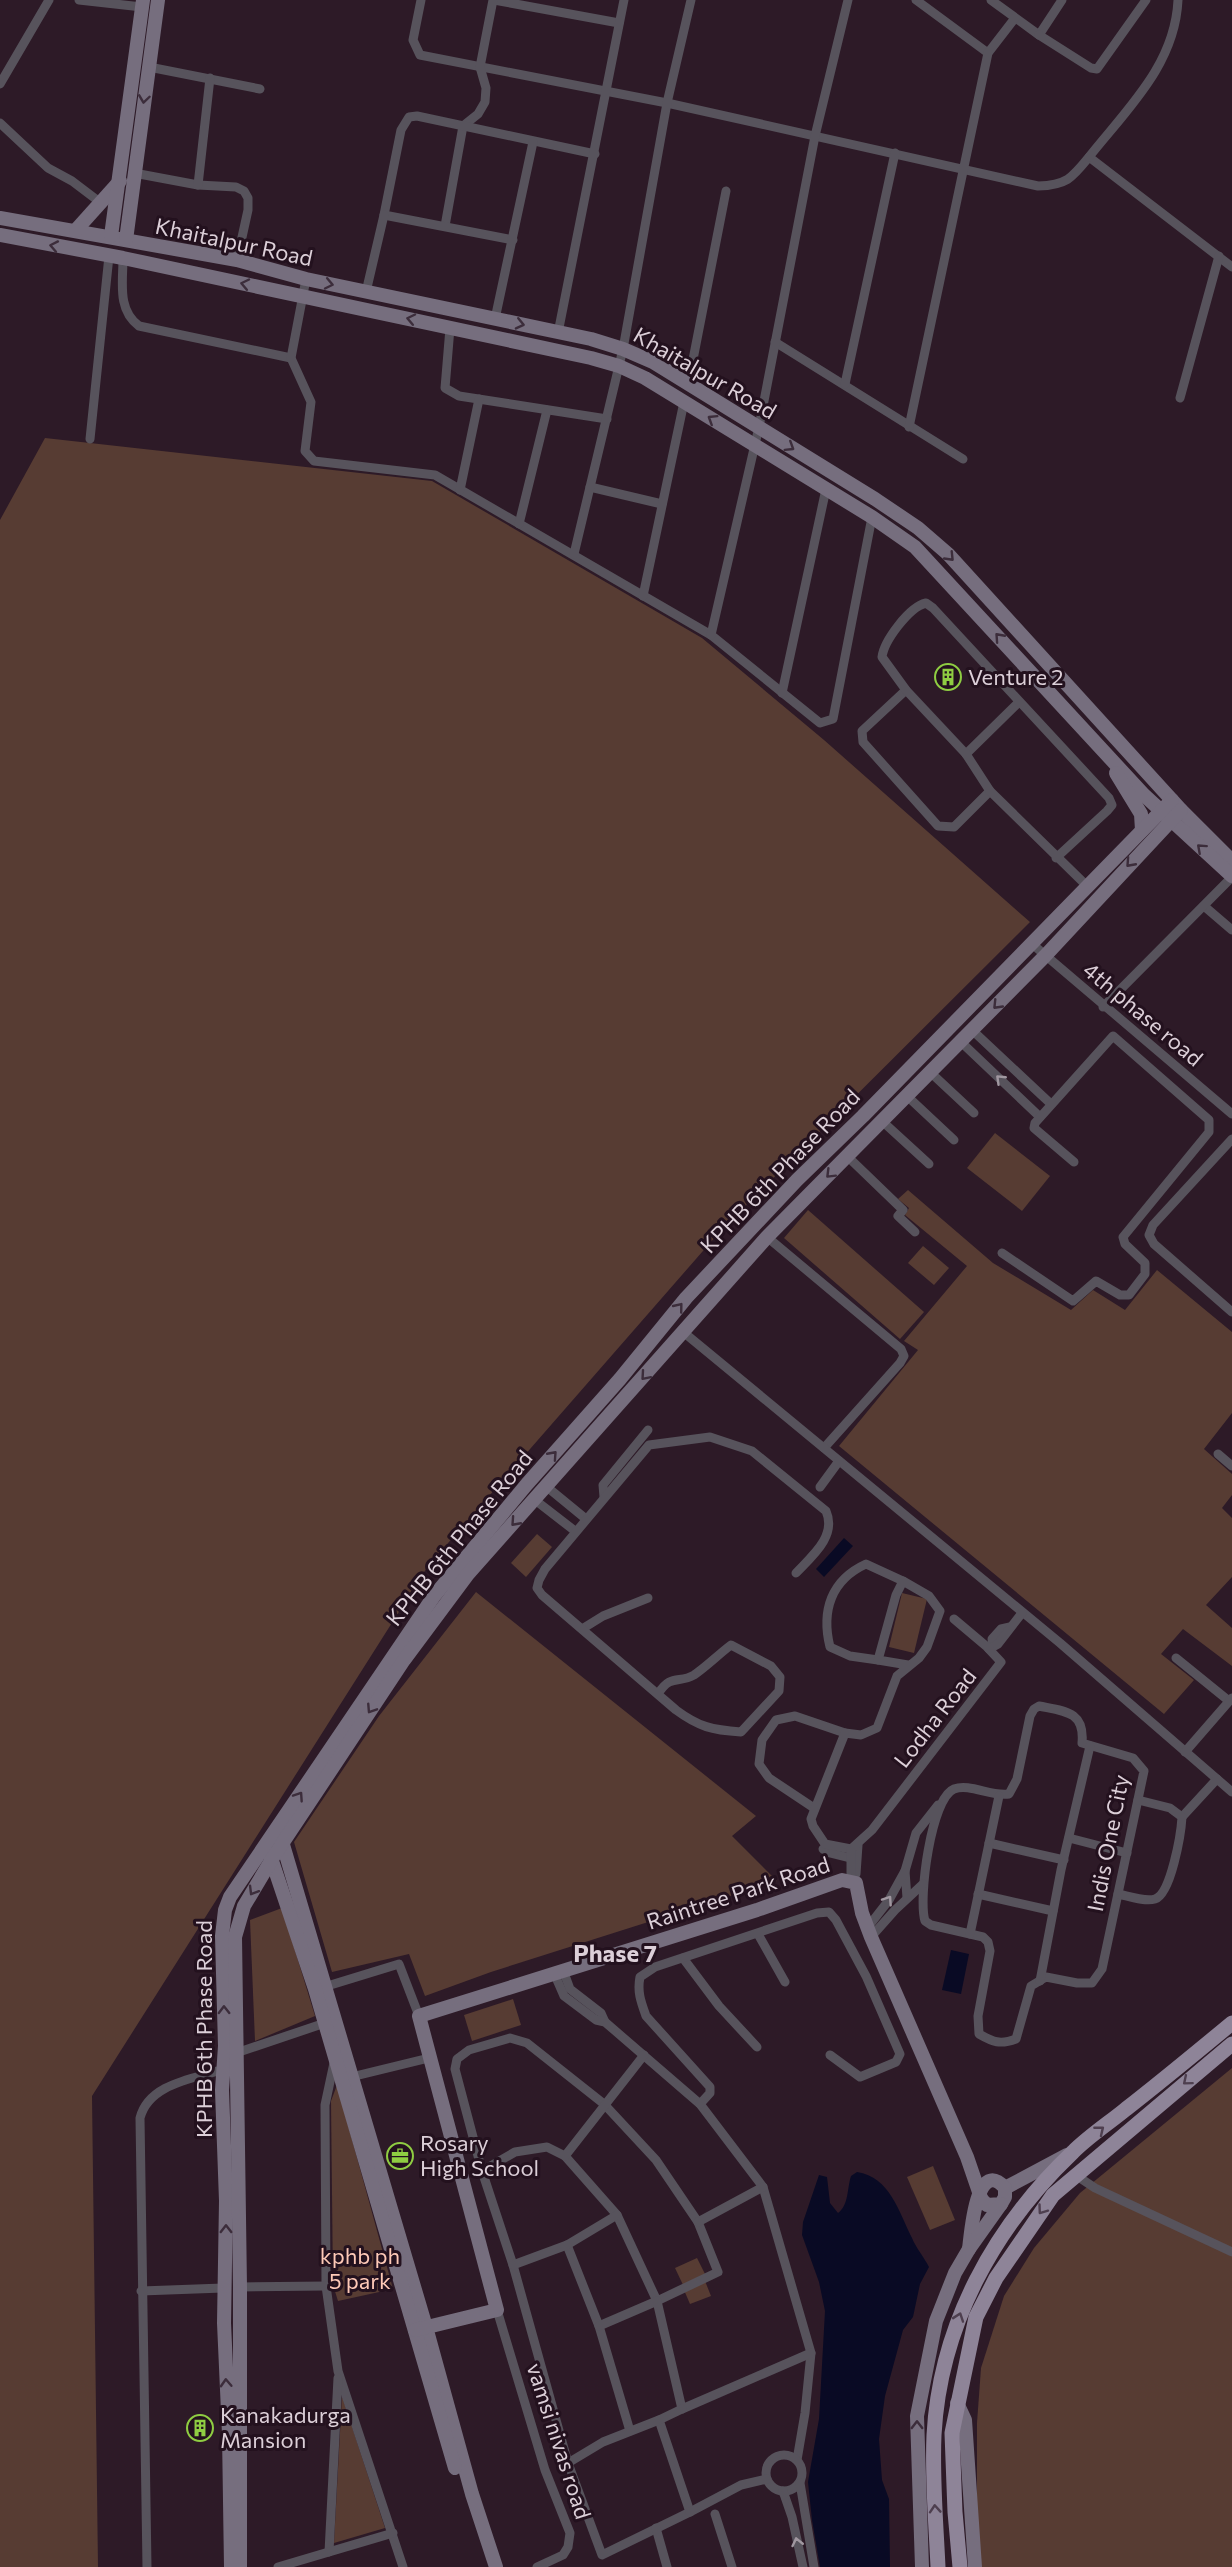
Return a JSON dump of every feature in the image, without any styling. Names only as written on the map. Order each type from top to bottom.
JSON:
[{"type":"main road","points":[[938,2567],[933,2487],[934,2434],[940,2384],[950,2345],[965,2302],[986,2260],[1011,2221],[1073,2152],[1232,2023]]},
{"type":"main road","points":[[960,2567],[954,2512],[952,2433],[976,2317],[996,2278],[1053,2195],[1232,2043]]},
{"type":"street","points":[[0,84],[49,0]]},
{"type":"street","points":[[79,0],[142,2],[111,236]]},
{"type":"street","points":[[126,240],[158,0]]},
{"type":"street","points":[[421,0],[413,40],[420,55],[667,103],[1038,186],[1063,184],[1073,177],[1160,68],[1171,39],[1178,0]]},
{"type":"street","points":[[445,226],[463,126],[478,114],[485,102],[486,88],[480,67],[493,0],[619,23]]},
{"type":"street","points":[[554,11],[557,0]]},
{"type":"street","points":[[558,333],[624,0]]},
{"type":"street","points":[[574,554],[619,366],[667,103],[691,0]]},
{"type":"street","points":[[711,635],[759,427],[815,136],[848,0]]},
{"type":"street","points":[[916,0],[988,53]]},
{"type":"street","points":[[991,0],[1039,35],[1091,68],[1097,69],[1146,0]]},
{"type":"street","points":[[1039,35],[1062,0]]},
{"type":"street","points":[[909,427],[988,53],[1015,18]]},
{"type":"street","points":[[149,67],[260,89]]},
{"type":"street","points":[[198,185],[210,78]]},
{"type":"street","points":[[366,292],[401,130],[409,117],[417,116],[595,154]]},
{"type":"street","points":[[0,124],[48,168],[72,181],[101,203]]},
{"type":"street","points":[[495,319],[533,142]]},
{"type":"street","points":[[845,384],[895,153]]},
{"type":"street","points":[[1089,157],[1232,267]]},
{"type":"street","points":[[134,173],[244,191],[248,198],[237,260]]},
{"type":"street","points":[[76,230],[120,181]]},
{"type":"street","points":[[688,385],[726,191]]},
{"type":"street","points":[[384,215],[513,240]]},
{"type":"street","name":"Khaitalpur Road","points":[[0,218],[237,260],[306,279],[558,333],[622,349],[653,362],[918,528],[948,554],[1176,805]]},
{"type":"street","name":"Khaitalpur Road","points":[[0,236],[116,257],[450,328],[619,366],[645,378],[872,517],[915,547],[1165,815]]},
{"type":"street","points":[[1180,398],[1219,256]]},
{"type":"street","points":[[116,257],[123,305],[128,319],[139,326],[291,358]]},
{"type":"street","points":[[90,439],[116,257]]},
{"type":"street","points":[[306,279],[291,358],[311,402],[305,451],[314,462],[435,475],[711,635],[820,723],[833,719],[872,517]]},
{"type":"street","points":[[450,328],[445,388],[459,396],[607,418]]},
{"type":"street","points":[[775,342],[963,459]]},
{"type":"street","points":[[460,489],[479,399]]},
{"type":"street","points":[[644,596],[684,402]]},
{"type":"street","points":[[519,524],[548,410]]},
{"type":"street","points":[[590,487],[662,504]]},
{"type":"street","points":[[782,693],[826,489]]},
{"type":"street","points":[[1056,858],[1112,805],[1109,798],[933,608],[926,603],[917,605],[885,642],[882,657],[906,690],[966,754],[990,791],[1056,858],[1086,885]]},
{"type":"street","points":[[906,690],[862,731],[863,742],[938,826],[954,827],[990,791]]},
{"type":"street","points":[[966,754],[1019,702]]},
{"type":"street","points":[[1110,758],[1116,775],[1141,814],[1142,830]]},
{"type":"street","points":[[1176,805],[1232,861]]},
{"type":"street","name":"KPHB 6th Phase Road","points":[[231,2567],[224,2288],[226,2201],[222,2090],[224,2069],[223,1920],[230,1897],[434,1596],[536,1500],[682,1331],[767,1237],[1045,956],[1176,805]]},
{"type":"street","points":[[1103,1007],[1232,877],[1165,815]]},
{"type":"street","name":"KPHB 6th Phase Road","points":[[240,2567],[240,2287],[235,1937],[244,1906],[272,1859],[464,1570],[527,1484],[620,1379],[686,1298],[797,1180],[863,1116],[1086,885],[1142,830],[1165,815]]},
{"type":"street","points":[[1204,906],[1232,930]]},
{"type":"street","name":"4th phase road","points":[[1031,943],[1103,1007],[1232,1114]]},
{"type":"street","points":[[972,1030],[1051,1104]]},
{"type":"street","points":[[1002,1253],[1073,1301],[1096,1281],[1120,1295],[1129,1295],[1145,1275],[1145,1263],[1125,1244],[1123,1237],[1209,1132],[1211,1125],[1209,1120],[1113,1036],[1051,1104],[1034,1128],[1074,1162]]},
{"type":"street","points":[[961,1042],[1040,1117]]},
{"type":"street","points":[[930,1072],[974,1113]]},
{"type":"street","points":[[907,1096],[954,1140]]},
{"type":"street","points":[[882,1121],[929,1164]]},
{"type":"street","points":[[1232,1139],[1153,1225],[1149,1235],[1154,1244],[1232,1312]]},
{"type":"street","points":[[847,1156],[903,1210],[897,1216],[915,1232]]},
{"type":"street","points":[[767,1237],[901,1349],[904,1356],[824,1448]]},
{"type":"street","points":[[682,1331],[1073,1654],[1232,1792]]},
{"type":"street","points":[[604,1497],[603,1485],[648,1430]]},
{"type":"street","points":[[658,1694],[664,1684],[678,1678],[693,1676],[731,1645],[771,1666],[780,1677],[779,1691],[741,1732],[717,1731],[695,1724],[658,1694],[542,1595],[537,1588],[538,1580],[573,1530],[586,1519],[649,1444],[710,1437],[752,1451],[826,1511],[831,1521],[830,1529],[818,1551],[796,1573]]},
{"type":"street","points":[[1218,1454],[1232,1466]]},
{"type":"street","points":[[820,1487],[839,1461]]},
{"type":"street","points":[[547,1487],[586,1519]]},
{"type":"street","points":[[536,1500],[573,1530]]},
{"type":"street","points":[[814,1808],[769,1778],[759,1764],[762,1740],[776,1720],[795,1716],[845,1733],[861,1735],[877,1728],[897,1676],[919,1658],[927,1647],[940,1611],[929,1596],[866,1564],[852,1571],[839,1582],[831,1598],[826,1621],[830,1647],[850,1656],[908,1665]]},
{"type":"street","points":[[878,1660],[896,1595],[903,1581]]},
{"type":"street","points":[[582,1629],[603,1616],[648,1598]]},
{"type":"street","points":[[991,1647],[998,1644],[1022,1613]]},
{"type":"street","name":"Lodha Road","points":[[852,1853],[999,1668],[1001,1662],[991,1647],[954,1619]]},
{"type":"street","points":[[1176,1658],[1231,1699],[1185,1752]]},
{"type":"street","name":"Indis One City","points":[[999,1796],[1009,1794],[1014,1788],[1030,1716],[1039,1706],[1069,1712],[1075,1716],[1083,1732],[1083,1743],[1134,1758],[1144,1771],[1101,1969],[1092,1983],[1077,1983],[1046,1977],[1040,1981]]},
{"type":"street","points":[[845,1733],[811,1819],[825,1844],[852,1853]]},
{"type":"street","points":[[941,1801],[923,1884],[925,1921],[931,1925],[983,1936],[988,1942],[990,1951],[978,2016],[979,2034],[1002,2044],[1016,2039],[1031,1986],[1040,1981],[1053,1911],[1090,1746]]},
{"type":"street","points":[[1118,1894],[1151,1900],[1159,1898],[1167,1888],[1182,1817],[1217,1779]]},
{"type":"street","points":[[870,1932],[905,1871],[916,1833],[951,1790],[960,1788],[999,1796],[970,1934]]},
{"type":"street","points":[[1138,1800],[1170,1808],[1182,1817]]},
{"type":"street","points":[[276,1829],[283,1843],[324,1987],[346,2079],[420,2328],[496,2567]]},
{"type":"street","points":[[1069,1838],[1126,1853]]},
{"type":"street","points":[[989,1843],[1064,1860]]},
{"type":"street","points":[[266,1844],[295,1923],[335,2060],[346,2079]]},
{"type":"street","points":[[823,1849],[830,1853],[852,1853]]},
{"type":"street","points":[[851,1881],[852,1853]]},
{"type":"street","points":[[851,1881],[852,1853]]},
{"type":"street","points":[[905,1871],[907,1898]]},
{"type":"street","name":"Raintree Park Road","points":[[419,2016],[851,1881],[862,1913],[967,2157],[979,2192]]},
{"type":"street","points":[[870,1932],[923,1884]]},
{"type":"street","points":[[978,1894],[1053,1911]]},
{"type":"street","points":[[700,2104],[710,2093],[710,2087],[646,2016],[638,1991],[640,1977],[655,1966],[817,1913],[829,1912],[836,1920],[866,1976],[900,2054],[896,2062],[860,2077],[830,2055]]},
{"type":"street","points":[[758,1934],[785,1982]]},
{"type":"street","points":[[683,1958],[719,2006],[757,2047]]},
{"type":"street","points":[[324,1987],[399,1964],[419,2016],[497,2310],[420,2328]]},
{"type":"street","points":[[559,1972],[570,1989],[601,2013],[605,2022],[700,2104],[763,2187],[811,2353],[805,2413],[797,2460],[802,2471],[800,2483],[814,2567]]},
{"type":"street","points":[[236,2053],[325,2023]]},
{"type":"street","points":[[599,2326],[718,2272],[698,2222],[656,2160],[604,2104],[527,2043],[510,2038],[469,2050],[457,2060],[455,2069],[482,2170],[513,2265],[568,2463],[602,2555],[741,2485],[767,2479]]},
{"type":"street","points":[[565,2156],[644,2055]]},
{"type":"street","points":[[346,2079],[429,2058]]},
{"type":"street","points":[[335,2060],[325,2105],[326,2286],[338,2371],[404,2567]]},
{"type":"street","points":[[147,2567],[140,2118],[143,2107],[159,2090],[224,2069]]},
{"type":"street","points":[[482,2170],[515,2152],[547,2147],[565,2156],[617,2215],[657,2301],[682,2409]]},
{"type":"street","points":[[969,2249],[979,2192],[985,2183],[1000,2184],[1073,2152]]},
{"type":"street","name":"Raintree Park Road","points":[[967,2157],[1000,2184]]},
{"type":"street","points":[[1077,2176],[1095,2188],[1232,2252]]},
{"type":"street","points":[[922,2567],[916,2416],[936,2321],[955,2273],[1005,2197],[1000,2184]]},
{"type":"street","points":[[698,2222],[763,2187]]},
{"type":"street","points":[[979,2192],[981,2199],[987,2205],[1001,2204]]},
{"type":"street","points":[[513,2265],[567,2245],[617,2215]]},
{"type":"street","points":[[567,2245],[599,2326],[630,2431]]},
{"type":"street","points":[[240,2287],[326,2286]]},
{"type":"street","points":[[141,2291],[224,2288]]},
{"type":"street","name":"vamsi nivas road","points":[[497,2310],[545,2470],[570,2533],[568,2547],[563,2555],[537,2567]]},
{"type":"street","points":[[420,2328],[471,2521],[487,2567]]},
{"type":"street","points":[[568,2463],[603,2442],[659,2421],[811,2353]]},
{"type":"street","points":[[329,2552],[338,2371]]},
{"type":"street","points":[[957,2403],[965,2420],[975,2567]]},
{"type":"street","points":[[659,2421],[690,2512]]},
{"type":"street","points":[[797,2460],[786,2455],[774,2458],[767,2467],[767,2479],[773,2488],[783,2491],[793,2489],[800,2483]]},
{"type":"street","points":[[783,2491],[792,2517],[803,2567]]},
{"type":"street","points":[[715,2514],[732,2567]]},
{"type":"street","points":[[656,2528],[668,2567]]},
{"type":"street","points":[[278,2567],[393,2533]]},
{"type":"green space","points":[[45,438],[432,481],[702,638],[824,740],[1030,922],[723,1228],[428,1566],[92,2096],[98,2567],[0,2567],[0,520]]},
{"type":"green space","points":[[995,1133],[1050,1176],[1022,1211],[967,1168]]},
{"type":"green space","points":[[908,1190],[993,1263],[1071,1310],[1093,1290],[1125,1310],[1157,1270],[1232,1332],[1232,1413],[1204,1449],[1232,1474],[1232,1495],[1222,1508],[1232,1518],[1232,1577],[1206,1605],[1232,1628],[1232,1666],[1183,1629],[1161,1654],[1194,1680],[1164,1714],[839,1446],[918,1350],[904,1341],[967,1266],[905,1215],[909,1208],[898,1199]]},
{"type":"green space","points":[[808,1210],[924,1312],[900,1339],[784,1238]]},
{"type":"green space","points":[[923,1246],[949,1268],[934,1285],[908,1263]]},
{"type":"green space","points":[[537,1534],[552,1547],[526,1577],[511,1563]]},
{"type":"green space","points":[[476,1592],[756,1816],[732,1836],[777,1881],[491,1972],[425,1996],[409,1954],[332,1972],[294,1842],[379,1716]]},
{"type":"green space","points":[[902,1593],[927,1599],[914,1653],[889,1647]]},
{"type":"green space","points":[[282,1908],[315,2016],[255,2041],[250,1920]]},
{"type":"green space","points":[[513,1999],[521,2025],[472,2041],[464,2015]]},
{"type":"green space","points":[[1232,2068],[1232,2567],[977,2567],[977,2423],[981,2368],[1004,2296],[1034,2248],[1080,2193]]},
{"type":"green space","name":"kphb ph 5 park","points":[[337,2085],[393,2289],[338,2301],[333,2285],[331,2101]]},
{"type":"green space","points":[[933,2166],[955,2220],[930,2230],[907,2177]]},
{"type":"green space","points":[[697,2258],[706,2276],[684,2287],[675,2268]]},
{"type":"green space","points":[[705,2281],[711,2296],[690,2304],[684,2290]]},
{"type":"green space","points":[[342,2396],[385,2528],[334,2543]]},
{"type":"water","points":[[844,1538],[853,1546],[824,1577],[816,1569]]},
{"type":"water","points":[[951,1950],[969,1954],[961,1994],[942,1990]]},
{"type":"water","points":[[857,2172],[878,2181],[892,2197],[929,2267],[920,2284],[913,2317],[903,2330],[885,2396],[879,2439],[882,2480],[889,2499],[890,2567],[820,2567],[808,2482],[819,2419],[825,2311],[819,2282],[802,2235],[803,2222],[819,2175],[827,2177],[830,2203],[838,2213],[846,2201],[851,2176]]},
{"type":"place","name":"Venture 2","points":[[948,677]]},
{"type":"place","name":"Rosary High School","points":[[400,2156]]},
{"type":"place","name":"Kanakadurga Mansion","points":[[200,2428]]},
{"type":"district","name":"Phase 7","points":[[615,1954]]}]
